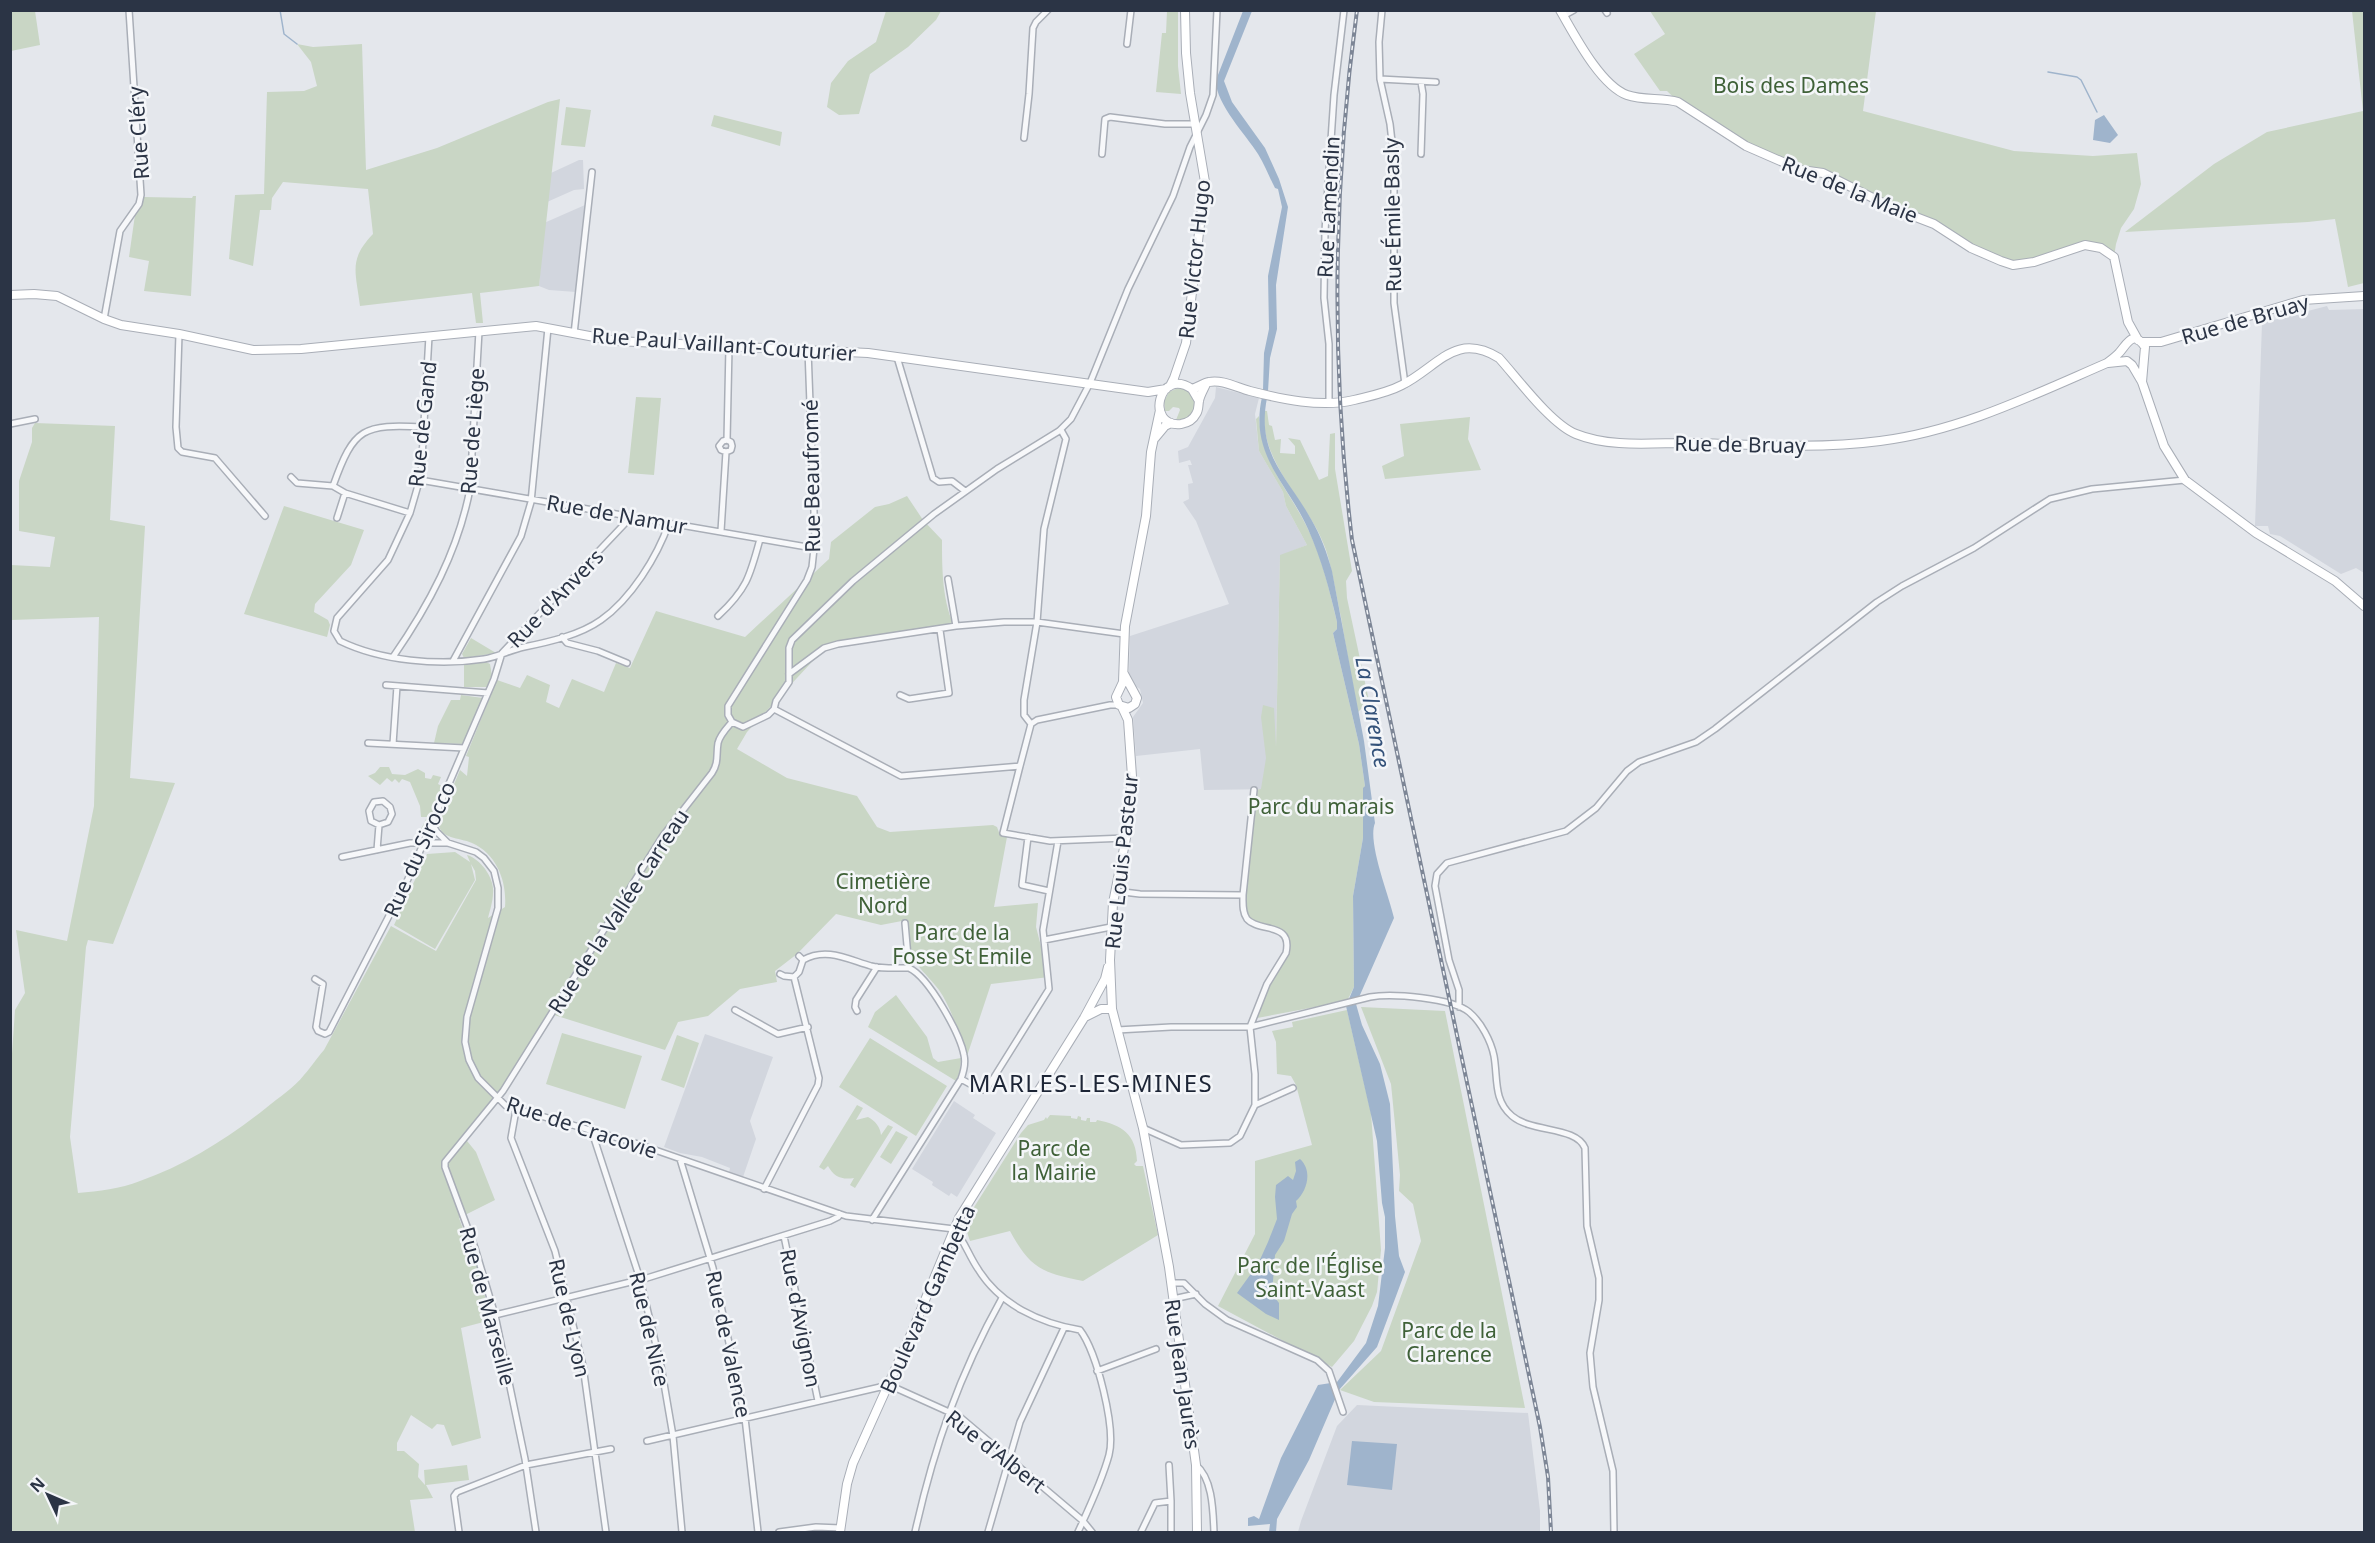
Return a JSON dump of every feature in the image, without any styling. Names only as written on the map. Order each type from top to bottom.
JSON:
[{"type":"main road","name":"Rue Victor Hugo","points":[[1168,387],[1179,368],[1186,343],[1205,182],[1186,53],[1185,10]]},
{"type":"main road","name":"Rue de la Maie","points":[[1561,13],[1589,58],[1606,78],[1625,94],[1646,99],[1668,99],[1678,102],[1746,146],[1801,170],[1823,174],[1895,209],[1934,224],[1971,248],[2013,265],[2034,262],[2085,245],[2101,248],[2115,257],[2128,322]]},
{"type":"main road","name":"Rue Paul Vaillant-Couturier","points":[[10,295],[57,296],[121,325],[263,351],[517,327],[548,328],[616,341],[808,350],[897,357],[1148,392]]},
{"type":"main road","name":"Rue de Bruay","points":[[2161,342],[2303,300],[2364,296]]},
{"type":"main road","points":[[2128,322],[2145,347],[2142,382]]},
{"type":"main road","points":[[2128,322],[2122,356],[2142,382],[2164,446],[2185,480],[2256,533],[2335,581],[2364,606]]},
{"type":"main road","points":[[2107,363],[2128,340],[2161,342]]},
{"type":"main road","points":[[2107,363],[2138,362],[2161,342]]},
{"type":"main road","name":"Rue de Bruay","points":[[1206,384],[1221,383],[1259,393],[1329,403],[1344,402],[1405,384],[1452,351],[1463,347],[1475,348],[1487,351],[1499,358],[1556,421],[1575,434],[1623,442],[1822,444],[1879,441],[1958,424],[2107,363]]},
{"type":"main road","name":"Rue Victor Hugo","points":[[1179,368],[1189,387]]},
{"type":"main road","points":[[1148,392],[1168,387],[1206,384]]},
{"type":"main road","points":[[1154,440],[1165,426],[1171,423],[1182,424],[1191,420],[1198,412],[1199,401],[1206,384]]},
{"type":"main road","points":[[1124,674],[1137,698],[1135,704],[1124,707],[1119,692],[1124,674],[1124,634],[1146,516],[1161,395],[1168,387]]},
{"type":"main road","points":[[1189,387],[1199,401]]},
{"type":"main road","points":[[1148,392],[1155,396],[1164,417],[1171,423]]},
{"type":"main road","points":[[1119,692],[1132,688]]},
{"type":"main road","name":"Rue Louis Pasteur","points":[[1124,707],[1128,720],[1132,776],[1126,838],[1115,891],[1111,927],[1112,1009],[1143,1128],[1171,1283]]},
{"type":"main road","name":"Boulevard Gambetta","points":[[840,1530],[847,1484],[853,1463],[932,1287],[954,1228],[1084,1018],[1104,979],[1110,960]]},
{"type":"main road","points":[[1095,998],[1112,998]]},
{"type":"main road","points":[[1084,1018],[1091,1012],[1112,1009]]},
{"type":"main road","name":"Rue Jean Jaurès","points":[[1171,1283],[1196,1465],[1197,1533]]},
{"type":"street","name":"Rue Cléry","points":[[104,319],[120,231],[139,204],[141,195],[129,10]]},
{"type":"street","points":[[1024,138],[1033,28],[1048,10]]},
{"type":"street","points":[[1127,44],[1131,10]]},
{"type":"street","points":[[732,722],[743,727],[768,715],[774,709],[776,701],[789,682],[789,648],[792,640],[853,581],[934,514],[997,469],[1061,430],[1071,419],[1090,383],[1128,289],[1173,196],[1184,162],[1213,95],[1217,10]]},
{"type":"street","name":"Rue Lamendin","points":[[1329,403],[1329,344],[1324,298],[1325,231],[1334,95],[1344,10]]},
{"type":"street","name":"Rue Émile Basly","points":[[1382,10],[1379,42],[1380,80],[1390,124],[1394,160],[1394,303],[1405,384]]},
{"type":"street","points":[[1561,13],[1574,10]]},
{"type":"street","points":[[1380,80],[1436,82]]},
{"type":"street","points":[[1421,82],[1423,94],[1421,154]]},
{"type":"street","points":[[1102,154],[1105,119],[1110,117],[1165,124],[1195,124]]},
{"type":"street","points":[[574,334],[592,172]]},
{"type":"street","points":[[453,661],[521,536],[531,499],[548,328]]},
{"type":"street","name":"Rue de Liège","points":[[393,657],[426,606],[446,567],[457,541],[471,489],[479,331]]},
{"type":"street","points":[[179,334],[176,427],[178,448],[182,452],[215,458],[266,516]]},
{"type":"street","name":"Rue de Gand","points":[[393,657],[346,644],[340,641],[334,631],[337,618],[388,560],[410,513],[420,480],[429,336]]},
{"type":"street","points":[[727,440],[729,347]]},
{"type":"street","name":"Rue Beaufromé","points":[[732,722],[728,715],[728,705],[807,580],[813,561],[815,539],[808,350]]},
{"type":"street","points":[[897,357],[933,478],[939,482],[952,481],[965,491]]},
{"type":"street","points":[[10,424],[35,419]]},
{"type":"street","points":[[333,486],[343,456],[358,437],[381,426],[424,427]]},
{"type":"street","points":[[1031,724],[1024,714],[1024,700],[1037,622],[1044,529],[1065,439],[1061,430]]},
{"type":"street","points":[[726,452],[731,450],[732,446],[727,440]]},
{"type":"street","points":[[726,452],[721,450],[720,446],[721,442],[727,440]]},
{"type":"street","points":[[721,531],[726,452]]},
{"type":"street","points":[[291,477],[297,483],[333,486],[345,493],[410,513]]},
{"type":"street","name":"Rue de Namur","points":[[420,480],[721,531],[813,550]]},
{"type":"street","points":[[1459,1007],[1459,990],[1439,917],[1435,886],[1437,874],[1442,867],[1452,861],[1557,834],[1578,824],[1596,808],[1627,771],[1639,762],[1696,742],[1877,602],[1902,586],[1974,548],[2050,499],[2069,493],[2185,480]]},
{"type":"street","points":[[337,518],[345,493]]},
{"type":"street","name":"Rue d'Anvers","points":[[502,653],[632,516]]},
{"type":"street","points":[[393,657],[453,661],[483,660],[562,637],[599,621],[620,604],[632,590],[669,523]]},
{"type":"street","points":[[718,616],[743,590],[750,577],[760,539]]},
{"type":"street","points":[[948,579],[956,626]]},
{"type":"street","points":[[789,674],[824,648],[956,626],[1037,622],[1124,634]]},
{"type":"street","points":[[900,695],[909,699],[949,693],[940,630]]},
{"type":"street","points":[[562,637],[567,643],[598,651],[627,663]]},
{"type":"street","name":"Rue du Sirocco","points":[[323,984],[316,1027],[321,1033],[329,1032],[398,900],[499,667],[502,653]]},
{"type":"street","points":[[386,685],[488,693]]},
{"type":"street","points":[[393,744],[397,686]]},
{"type":"street","points":[[1105,707],[1119,692]]},
{"type":"street","points":[[1124,707],[1105,707],[1037,720],[1031,724],[1002,830],[1007,834],[1058,841],[1126,838]]},
{"type":"street","points":[[774,709],[901,776],[1020,766]]},
{"type":"street","name":"Rue de la Vallée Carreau","points":[[496,1099],[662,837],[712,773],[718,762],[718,743],[723,732],[732,722]]},
{"type":"street","points":[[368,743],[464,748]]},
{"type":"street","points":[[1143,1128],[1181,1145],[1230,1143],[1240,1136],[1255,1105],[1255,1074],[1250,1027],[1259,1000],[1286,953],[1287,946],[1282,934],[1276,929],[1251,922],[1246,918],[1244,911],[1243,895],[1254,790]]},
{"type":"street","points":[[383,801],[390,807],[392,814],[388,822],[379,825],[371,821],[369,811],[375,802],[383,801]]},
{"type":"street","points":[[432,824],[448,843]]},
{"type":"street","points":[[377,850],[379,825]]},
{"type":"street","points":[[1028,837],[1022,885],[1049,891]]},
{"type":"street","points":[[961,1079],[981,1090],[989,1087],[1049,989],[1043,927],[1058,841]]},
{"type":"street","name":"Rue de Cracovie","points":[[342,857],[414,842],[448,843],[468,848],[484,858],[494,872],[498,888],[498,908],[466,1017],[465,1042],[478,1078],[496,1099],[506,1106],[632,1142],[840,1214],[873,1220],[954,1228]]},
{"type":"street","points":[[1115,891],[1140,894],[1243,895]]},
{"type":"street","points":[[905,923],[909,968]]},
{"type":"street","points":[[1044,940],[1111,927]]},
{"type":"street","points":[[764,1189],[818,1085],[819,1073],[794,977],[801,958],[818,953],[828,953],[877,967],[909,968],[916,971],[938,1000],[962,1048],[965,1059],[961,1079],[873,1220]]},
{"type":"street","points":[[857,1011],[856,1000],[877,967]]},
{"type":"street","points":[[780,974],[794,977]]},
{"type":"street","points":[[315,980],[323,984],[332,981]]},
{"type":"street","points":[[1117,1030],[1170,1027],[1250,1027],[1386,996],[1410,996],[1459,1007],[1473,1017],[1490,1043],[1494,1055],[1497,1092],[1506,1110],[1523,1123],[1540,1129],[1569,1134],[1582,1140],[1585,1148],[1587,1226],[1599,1278],[1599,1300],[1590,1353],[1593,1387],[1613,1471],[1614,1533]]},
{"type":"street","points":[[735,1010],[778,1034],[808,1027]]},
{"type":"street","points":[[1255,1105],[1293,1088]]},
{"type":"street","name":"Rue de Marseille","points":[[496,1099],[445,1162],[444,1167],[475,1248],[495,1315],[526,1465],[536,1533]]},
{"type":"street","name":"Rue de Lyon","points":[[516,1110],[511,1138],[555,1251],[583,1366],[606,1533]]},
{"type":"street","name":"Rue de Nice","points":[[592,1132],[640,1279],[661,1366],[673,1436],[682,1533]]},
{"type":"street","name":"Rue de Valence","points":[[680,1159],[711,1258],[745,1419],[758,1533]]},
{"type":"street","points":[[495,1315],[640,1279],[784,1236],[830,1221],[840,1214]]},
{"type":"street","points":[[954,1228],[978,1270],[1002,1298],[1032,1316],[1064,1328],[1080,1330],[1086,1337],[1097,1371],[1112,1434],[1109,1455],[1078,1533]]},
{"type":"street","name":"Rue d'Avignon","points":[[784,1236],[818,1401]]},
{"type":"street","points":[[1171,1283],[1184,1283],[1205,1304],[1227,1320],[1317,1360],[1332,1378],[1343,1412]]},
{"type":"street","points":[[1173,1299],[1196,1294]]},
{"type":"street","points":[[915,1533],[928,1475],[948,1411],[973,1352],[1002,1298]]},
{"type":"street","points":[[988,1533],[1020,1422],[1064,1328]]},
{"type":"street","points":[[1097,1371],[1156,1349]]},
{"type":"street","points":[[647,1441],[889,1385]]},
{"type":"street","name":"Rue d'Albert","points":[[889,1385],[960,1417],[1083,1521],[1092,1533]]},
{"type":"street","points":[[459,1533],[455,1494],[526,1465],[611,1449]]},
{"type":"street","points":[[1169,1465],[1171,1533]]},
{"type":"street","name":"Rue Jean Jaurès","points":[[1196,1465],[1201,1469],[1206,1480],[1213,1512],[1214,1533]]},
{"type":"street","points":[[1141,1533],[1155,1503],[1171,1501]]},
{"type":"street","points":[[779,1533],[816,1527],[840,1530]]},
{"type":"shaded area","points":[[583,160],[584,189],[574,190],[547,202],[551,173]]},
{"type":"shaded area","points":[[585,205],[576,292],[549,290],[539,286],[544,223]]},
{"type":"shaded area","points":[[2327,306],[2329,310],[2364,309],[2364,573],[2356,568],[2341,574],[2280,536],[2270,534],[2268,526],[2255,526],[2262,323]]},
{"type":"shaded area","points":[[1216,387],[1259,398],[1255,414],[1259,451],[1283,492],[1286,506],[1307,545],[1280,556],[1275,789],[1204,790],[1200,749],[1136,756],[1133,717],[1143,703],[1140,689],[1135,686],[1129,674],[1130,636],[1229,604],[1196,521],[1183,502],[1189,499],[1188,484],[1193,483],[1188,465],[1192,465],[1190,460],[1179,463],[1178,451],[1188,447],[1215,398]]},
{"type":"shaded area","points":[[705,1034],[773,1057],[750,1121],[756,1139],[743,1177],[729,1173],[730,1168],[702,1157],[664,1147]]},
{"type":"shaded area","points":[[954,1101],[975,1115],[973,1118],[996,1133],[957,1197],[951,1193],[949,1196],[932,1185],[933,1182],[912,1169]]},
{"type":"shaded area","points":[[1357,1405],[1528,1413],[1540,1511],[1540,1532],[1298,1532],[1337,1426]]},
{"type":"green space","points":[[11,10],[35,11],[40,45],[11,51]]},
{"type":"green space","points":[[886,11],[941,11],[936,20],[908,47],[870,74],[859,114],[839,115],[827,107],[831,83],[848,61],[876,42]]},
{"type":"green space","points":[[1167,11],[1178,11],[1178,66],[1181,94],[1156,92],[1162,33],[1166,33]]},
{"type":"green space","name":"Bois des Dames","points":[[1650,11],[1876,11],[1863,111],[2014,151],[2093,156],[2137,153],[2141,184],[2134,209],[2121,228],[2114,257],[2085,245],[2013,265],[1823,174],[1783,162],[1740,142],[1699,117],[1667,91],[1660,91],[1634,54],[1665,34]]},
{"type":"green space","points":[[2352,11],[2364,11],[2364,283],[2348,287],[2335,219],[2125,232],[2214,164],[2267,132],[2363,111]]},
{"type":"green space","points":[[297,44],[313,47],[362,44],[366,170],[437,148],[560,99],[539,286],[480,293],[483,323],[476,323],[472,293],[360,306],[356,275],[357,259],[365,243],[373,234],[368,189],[283,182],[272,198],[271,210],[260,210],[253,266],[229,259],[235,195],[264,194],[267,92],[304,91],[317,86],[311,62]]},
{"type":"green space","points":[[566,107],[591,110],[585,147],[561,145]]},
{"type":"green space","points":[[714,115],[782,132],[780,146],[711,126]]},
{"type":"green space","points":[[196,196],[191,296],[144,291],[149,261],[129,257],[134,212],[144,197],[192,198]]},
{"type":"green space","points":[[1178,388],[1188,390],[1195,403],[1193,412],[1186,419],[1176,420],[1179,408],[1173,407],[1165,411],[1164,401],[1169,392]]},
{"type":"green space","points":[[636,397],[661,398],[654,475],[628,473]]},
{"type":"green space","points":[[1264,411],[1267,411],[1275,440],[1281,439],[1280,453],[1295,454],[1295,446],[1288,438],[1300,440],[1319,480],[1328,476],[1330,434],[1335,433],[1335,469],[1352,571],[1346,581],[1347,598],[1369,701],[1358,712],[1333,575],[1326,550],[1309,515],[1278,467],[1265,431]]},
{"type":"green space","name":"Parc du marais","points":[[1259,416],[1264,447],[1269,460],[1306,525],[1324,573],[1337,622],[1337,629],[1333,633],[1359,744],[1365,786],[1363,789],[1363,838],[1353,896],[1354,987],[1347,1001],[1252,1019],[1287,946],[1282,934],[1247,918],[1243,895],[1254,790],[1261,789],[1266,758],[1261,717],[1263,705],[1274,708],[1276,747],[1280,555],[1307,545],[1286,506],[1283,492],[1259,451],[1256,419]]},
{"type":"green space","points":[[1470,417],[1468,439],[1481,470],[1385,479],[1382,466],[1404,456],[1400,424]]},
{"type":"green space","points":[[35,423],[115,426],[110,520],[145,526],[130,778],[175,783],[113,944],[88,940],[86,947],[70,1137],[78,1193],[125,1186],[174,1167],[222,1140],[291,1088],[324,1050],[391,926],[436,951],[476,880],[471,864],[475,880],[435,949],[394,925],[427,854],[455,852],[470,862],[467,855],[472,857],[482,865],[492,882],[493,896],[488,918],[505,907],[502,879],[494,861],[481,848],[472,843],[446,835],[442,832],[438,822],[460,770],[467,776],[469,757],[466,756],[497,680],[520,688],[527,675],[550,685],[546,702],[559,708],[572,679],[604,692],[616,663],[630,668],[656,611],[745,637],[829,559],[831,542],[875,507],[907,496],[923,520],[942,540],[945,597],[956,629],[832,646],[822,651],[747,732],[737,749],[787,778],[857,796],[877,827],[890,832],[993,825],[997,827],[1000,835],[1007,837],[994,907],[1038,903],[1036,927],[1049,977],[991,984],[967,1056],[943,997],[910,953],[907,920],[881,925],[836,914],[797,954],[775,971],[777,982],[740,989],[708,1016],[678,1022],[665,1050],[551,1014],[499,1094],[463,1136],[476,1152],[495,1200],[459,1218],[478,1269],[491,1320],[461,1328],[481,1438],[452,1446],[444,1425],[437,1424],[432,1429],[411,1415],[397,1443],[397,1451],[404,1451],[419,1464],[418,1477],[425,1485],[424,1470],[467,1465],[469,1480],[426,1485],[433,1498],[410,1500],[415,1532],[11,1532],[10,1083],[15,1010],[25,993],[16,930],[67,941],[94,806],[99,617],[11,620],[11,565],[50,567],[55,537],[19,531],[19,481],[32,442],[32,428]]},
{"type":"green space","points":[[284,506],[364,530],[351,565],[315,604],[314,612],[328,620],[330,625],[327,637],[244,614]]},
{"type":"green space","points":[[471,638],[496,653],[464,658],[462,654]]},
{"type":"green space","points":[[486,662],[490,664],[492,676],[487,687],[464,687],[464,665]]},
{"type":"green space","points":[[461,695],[483,698],[463,744],[434,743],[438,726],[451,700],[460,700]]},
{"type":"green space","points":[[380,767],[389,767],[392,774],[405,775],[418,769],[425,773],[425,778],[431,779],[433,775],[441,777],[438,784],[444,787],[424,835],[418,835],[427,817],[421,817],[420,806],[410,782],[402,779],[399,783],[395,779],[392,782],[387,778],[380,785],[368,776]]},
{"type":"green space","points":[[896,995],[927,1037],[933,1058],[938,1062],[961,1058],[956,1081],[868,1027],[875,1012]]},
{"type":"green space","name":"Parc de la Clarence","points":[[1361,1007],[1445,1011],[1525,1408],[1374,1402],[1340,1390],[1381,1351],[1421,1241],[1413,1204],[1399,1191],[1400,1175],[1391,1084]]},
{"type":"green space","name":"Parc de l'Église Saint-Vaast","points":[[1347,1010],[1371,1113],[1381,1250],[1377,1292],[1372,1306],[1354,1341],[1332,1367],[1218,1306],[1255,1234],[1255,1161],[1312,1145],[1296,1085],[1291,1076],[1277,1074],[1276,1042],[1272,1031],[1293,1027],[1292,1022]]},
{"type":"green space","points":[[562,1033],[642,1056],[625,1109],[546,1084]]},
{"type":"green space","points":[[677,1035],[699,1043],[684,1088],[661,1080]]},
{"type":"green space","points":[[870,1038],[947,1086],[916,1136],[839,1087]]},
{"type":"green space","points":[[857,1105],[863,1108],[856,1120],[868,1117],[873,1120],[880,1129],[881,1135],[888,1125],[893,1127],[855,1188],[850,1185],[854,1178],[839,1177],[828,1166],[824,1170],[819,1167]]},
{"type":"green space","name":"Parc de la Mairie","points":[[1050,1115],[1071,1116],[1077,1119],[1078,1116],[1081,1120],[1086,1121],[1090,1118],[1090,1122],[1097,1120],[1106,1122],[1126,1132],[1136,1152],[1137,1161],[1134,1164],[1143,1166],[1158,1235],[1083,1281],[1057,1275],[1039,1267],[1024,1253],[1010,1231],[970,1241],[964,1223],[1021,1133],[1028,1125],[1044,1120],[1046,1117],[1047,1119]]},
{"type":"green space","points":[[896,1131],[908,1137],[891,1164],[880,1157]]},
{"type":"water","points":[[1243,11],[1252,11],[1224,81],[1232,102],[1265,148],[1288,207],[1276,285],[1277,329],[1270,358],[1268,391],[1263,390],[1264,353],[1269,329],[1268,276],[1282,207],[1278,189],[1275,188],[1263,162],[1220,99],[1216,80]]},
{"type":"water","points":[[2104,115],[2118,135],[2110,143],[2093,140],[2095,120]]},
{"type":"water","points":[[1262,397],[1267,398],[1265,418],[1270,450],[1284,477],[1315,525],[1332,571],[1364,741],[1375,823],[1373,832],[1376,855],[1394,918],[1356,1004],[1362,1025],[1380,1064],[1390,1104],[1395,1216],[1399,1256],[1405,1272],[1377,1347],[1339,1390],[1309,1460],[1277,1519],[1276,1532],[1269,1532],[1270,1524],[1248,1526],[1248,1518],[1254,1516],[1259,1519],[1281,1458],[1318,1385],[1337,1382],[1366,1343],[1378,1306],[1385,1248],[1385,1217],[1377,1141],[1346,1006],[1354,987],[1353,896],[1363,838],[1363,788],[1365,786],[1359,744],[1333,633],[1337,629],[1337,622],[1328,586],[1308,529],[1265,452],[1259,417]]},
{"type":"water","points":[[1300,1159],[1306,1169],[1306,1186],[1296,1201],[1297,1207],[1292,1214],[1284,1241],[1275,1255],[1272,1294],[1279,1303],[1279,1320],[1266,1314],[1237,1293],[1258,1264],[1277,1219],[1276,1185],[1288,1176],[1293,1180],[1296,1171],[1295,1162]]},
{"type":"water","points":[[1352,1441],[1397,1444],[1392,1490],[1347,1485]]},
{"type":"waterway","points":[[280,10],[284,34],[297,44]]},
{"type":"waterway","points":[[2048,72],[2077,77],[2081,80],[2097,112]]},
{"type":"railway","points":[[1357,10],[1343,142],[1338,275],[1341,408],[1352,540],[1540,1427],[1548,1477],[1551,1532]]},
{"type":"district","name":"MARLES-LES-MINES","points":[[1091,1082]]},
{"type":"water label","name":"La Clarence","points":[[1374,712]]},
{"type":"park label","name":"Cimetière Nord","points":[[883,893]]},
{"type":"park label","name":"Parc de la Fosse St Emile","points":[[962,944]]}]
